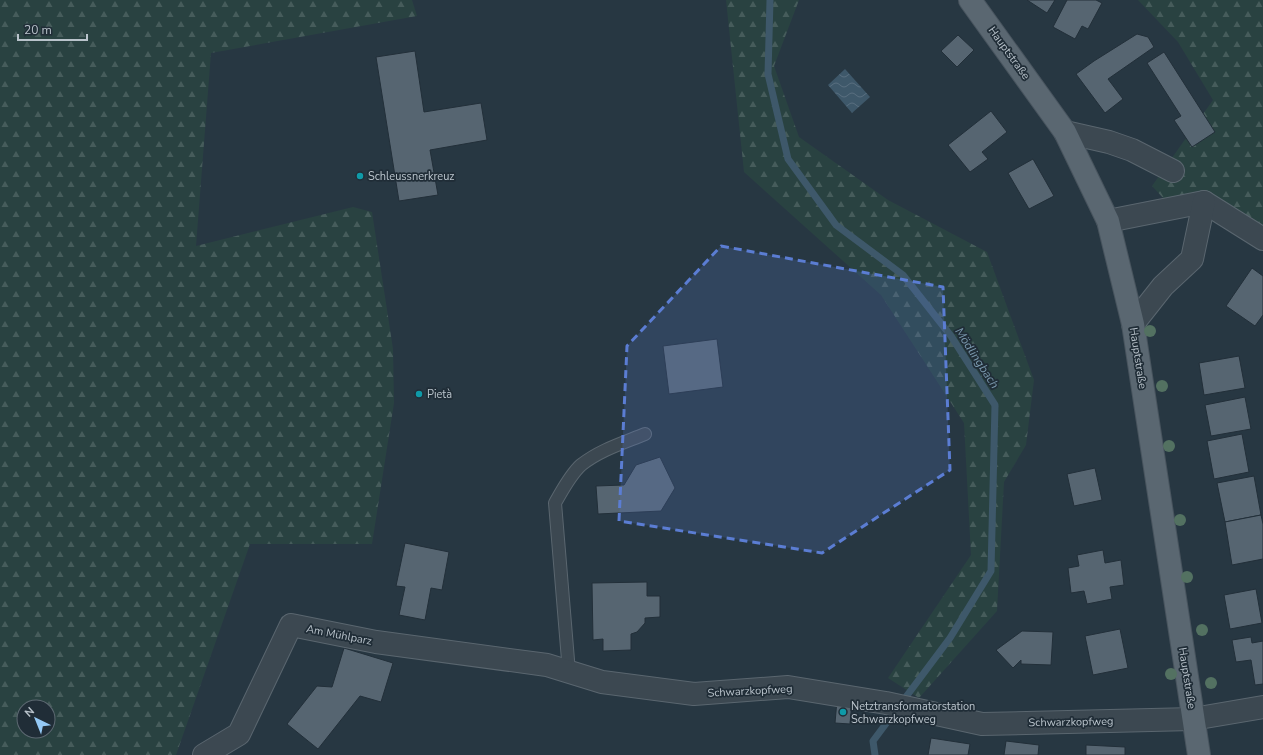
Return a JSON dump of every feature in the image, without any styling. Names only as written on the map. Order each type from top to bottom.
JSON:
[{"type":"main road","name":"Hauptstraße","points":[[970,0],[1065,132],[1108,221],[1133,324],[1199,755]]},
{"type":"street","points":[[1065,132],[1109,142],[1132,150],[1173,171]]},
{"type":"street","points":[[1133,324],[1163,286],[1192,259],[1204,202]]},
{"type":"street","points":[[1108,221],[1204,202],[1263,239]]},
{"type":"street","name":"Am Mühlparz","points":[[204,755],[240,734],[291,625],[376,642],[548,665]]},
{"type":"street","name":"Schwarzkopfweg","points":[[548,665],[602,682],[694,694],[788,687],[886,703],[982,724],[1194,719],[1263,707]]},
{"type":"lane","points":[[568,672],[555,503],[567,483],[580,466],[604,450],[645,434]]},
{"type":"highlighted area","points":[[721,246],[943,287],[950,470],[822,553],[619,521],[627,346]]},
{"type":"green space","points":[[0,0],[412,0],[417,16],[211,53],[196,246],[353,207],[372,212],[393,349],[394,403],[372,544],[250,544],[176,755],[0,755]]},
{"type":"green space","points":[[726,0],[799,0],[774,66],[799,137],[888,200],[987,252],[1034,380],[1026,445],[1004,482],[997,611],[919,698],[888,678],[971,555],[964,423],[881,295],[744,172]]},
{"type":"green space","points":[[1138,0],[1263,0],[1263,230],[1164,199],[1152,186],[1213,100],[1178,42]]},
{"type":"water","points":[[845,69],[870,97],[852,113],[828,85]]},
{"type":"building","points":[[1027,0],[1055,0],[1047,13]]},
{"type":"building","points":[[1067,0],[1096,0],[1102,3],[1088,29],[1082,26],[1075,39],[1053,27]]},
{"type":"building","points":[[1137,34],[1148,37],[1154,47],[1108,79],[1123,99],[1105,113],[1076,74]]},
{"type":"building","points":[[958,35],[974,50],[957,67],[941,51]]},
{"type":"building","points":[[415,51],[424,112],[481,103],[487,140],[430,150],[438,195],[399,201],[376,57]]},
{"type":"building","points":[[1164,52],[1215,132],[1192,147],[1174,120],[1181,116],[1147,63]]},
{"type":"building","points":[[991,111],[1007,132],[982,152],[988,159],[970,172],[948,145]]},
{"type":"building","points":[[1033,159],[1054,196],[1029,209],[1008,173]]},
{"type":"building","points":[[1252,268],[1263,276],[1263,315],[1255,326],[1226,306]]},
{"type":"building","points":[[717,339],[723,387],[669,394],[663,346]]},
{"type":"building","points":[[1239,356],[1245,388],[1204,395],[1199,363]]},
{"type":"building","points":[[1245,397],[1251,429],[1211,436],[1205,405]]},
{"type":"building","points":[[1242,434],[1249,472],[1214,479],[1207,441]]},
{"type":"building","points":[[660,457],[675,488],[661,511],[598,514],[596,486],[624,485],[636,465]]},
{"type":"building","points":[[1095,468],[1102,500],[1074,506],[1067,474]]},
{"type":"building","points":[[1254,476],[1261,515],[1225,522],[1217,483]]},
{"type":"building","points":[[1261,515],[1263,524],[1263,559],[1232,565],[1225,522]]},
{"type":"building","points":[[405,543],[449,552],[442,590],[431,588],[425,620],[399,615],[405,587],[396,586]]},
{"type":"building","points":[[1103,550],[1105,563],[1121,560],[1124,585],[1110,587],[1112,599],[1087,604],[1084,591],[1071,593],[1068,568],[1079,566],[1077,555]]},
{"type":"building","points":[[647,582],[647,596],[660,596],[660,617],[645,618],[645,623],[637,632],[631,634],[631,650],[603,651],[603,639],[593,640],[592,583]]},
{"type":"building","points":[[1256,589],[1262,623],[1230,629],[1224,595]]},
{"type":"building","points":[[1120,629],[1128,668],[1093,675],[1085,636]]},
{"type":"building","points":[[1022,631],[1053,632],[1051,665],[1021,664],[1021,660],[1013,668],[996,650]]},
{"type":"building","points":[[1251,637],[1252,643],[1263,641],[1263,684],[1255,685],[1251,660],[1236,662],[1232,640]]},
{"type":"building","points":[[344,648],[393,663],[381,702],[360,696],[318,749],[287,724],[317,686],[332,687]]},
{"type":"building","name":"Netztransformatorstation Schwarzkopfweg","points":[[837,700],[852,701],[850,724],[835,723]]},
{"type":"building","points":[[931,738],[970,744],[968,755],[928,755]]},
{"type":"building","points":[[1006,741],[1039,745],[1038,755],[1004,755]]},
{"type":"building","points":[[1086,745],[1125,747],[1125,755],[1086,755]]},
{"type":"waterway","name":"Mödlingbach","points":[[770,0],[768,74],[788,159],[836,225],[903,275],[951,336],[995,405],[991,571],[950,638],[873,741],[875,755]]},
{"type":"place","name":"Schleussnerkreuz","points":[[360,176]]},
{"type":"place","name":"Pietà","points":[[419,394]]},
{"type":"place","name":"Netztransformatorstation Schwarzkopfweg","points":[[843,712]]}]
